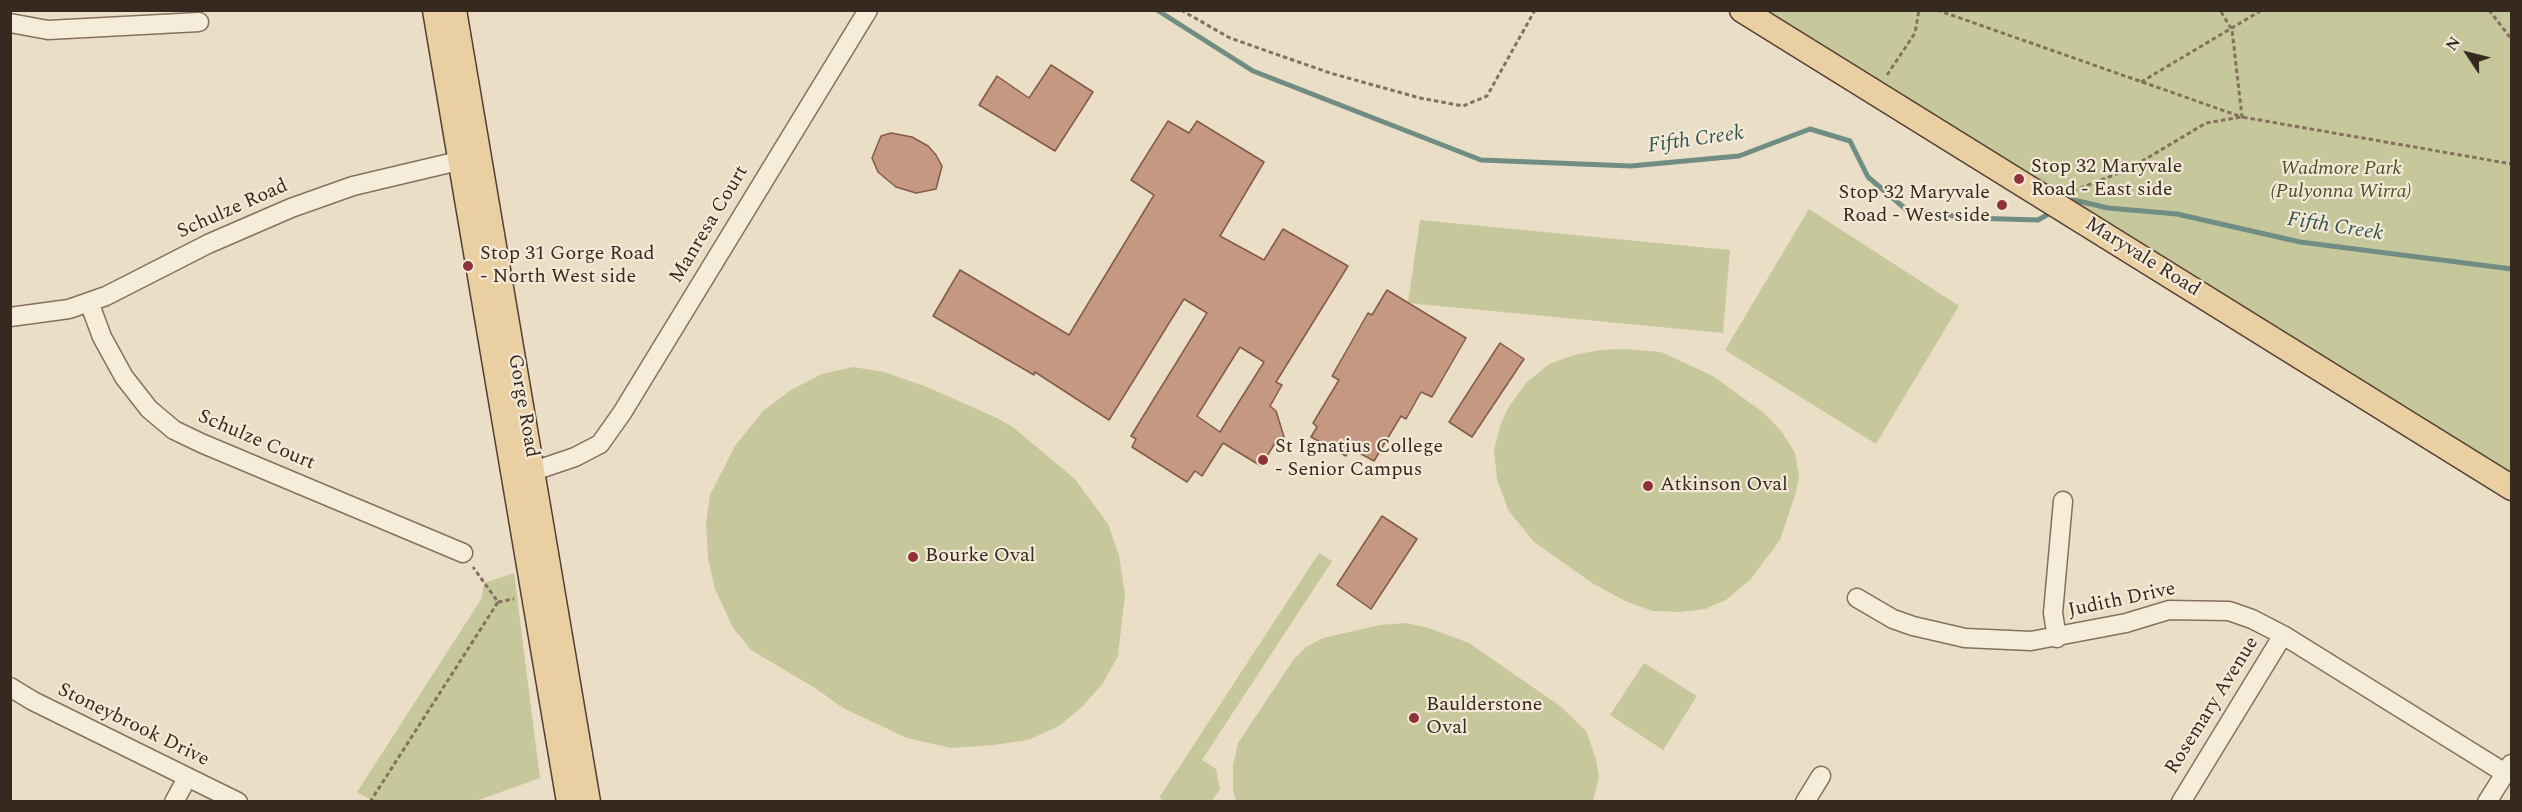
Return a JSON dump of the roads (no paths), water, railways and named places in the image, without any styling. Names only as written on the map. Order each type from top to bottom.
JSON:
[{"type":"main road","name":"Gorge Road","points":[[435,10],[469,158],[524,474],[588,801]]},
{"type":"main road","name":"Gorge Road","points":[[453,10],[469,158]]},
{"type":"main road","name":"Maryvale Road","points":[[1742,10],[2511,488]]},
{"type":"main road","name":"Gorge Road","points":[[524,474],[569,801]]},
{"type":"street","name":"Manresa Court","points":[[524,474],[575,457],[600,444],[634,393],[868,10]]},
{"type":"street","points":[[10,23],[48,30],[199,22]]},
{"type":"street","name":"Schulze Road","points":[[10,317],[69,309],[106,296],[208,244],[291,208],[353,186],[469,158]]},
{"type":"street","name":"Schulze Court","points":[[89,302],[102,337],[124,377],[149,409],[174,430],[464,553]]},
{"type":"street","points":[[2057,638],[2053,613],[2063,501]]},
{"type":"street","name":"Judith Drive","points":[[1857,598],[1913,626],[1965,638],[2031,642],[2127,623],[2169,610],[2229,611],[2252,619],[2283,635],[2508,767]]},
{"type":"street","name":"Rosemary Avenue","points":[[2181,801],[2283,635]]},
{"type":"street","name":"Stoneybrook Drive","points":[[10,687],[33,701],[238,801]]},
{"type":"street","points":[[2487,801],[2508,767]]},
{"type":"street","points":[[1805,801],[1821,776]]},
{"type":"street","points":[[174,801],[188,778]]},
{"type":"waterway","name":"Fifth Creek","points":[[1157,10],[1253,71],[1481,160],[1631,166],[1739,156],[1810,129],[1850,141],[1868,177],[1908,211],[1970,218],[2038,220],[2054,211]]},
{"type":"waterway","name":"Fifth Creek","points":[[2067,203],[2074,200],[2108,208],[2177,214],[2300,242],[2512,269]]},
{"type":"place","name":"Stop 32 Maryvale Road - East side","points":[[2019,179]]},
{"type":"place","name":"Stop 32 Maryvale Road - West side","points":[[2002,205]]},
{"type":"place","name":"Stop 31 Gorge Road - North West side","points":[[468,266]]},
{"type":"place","name":"St Ignatius College - Senior Campus","points":[[1263,460]]},
{"type":"place","name":"Atkinson Oval","points":[[1648,486]]},
{"type":"place","name":"Bourke Oval","points":[[913,557]]},
{"type":"place","name":"Baulderstone Oval","points":[[1414,718]]},
{"type":"park label","name":"Wadmore Park (Pulyonna Wirra)","points":[[2341,182]]}]
